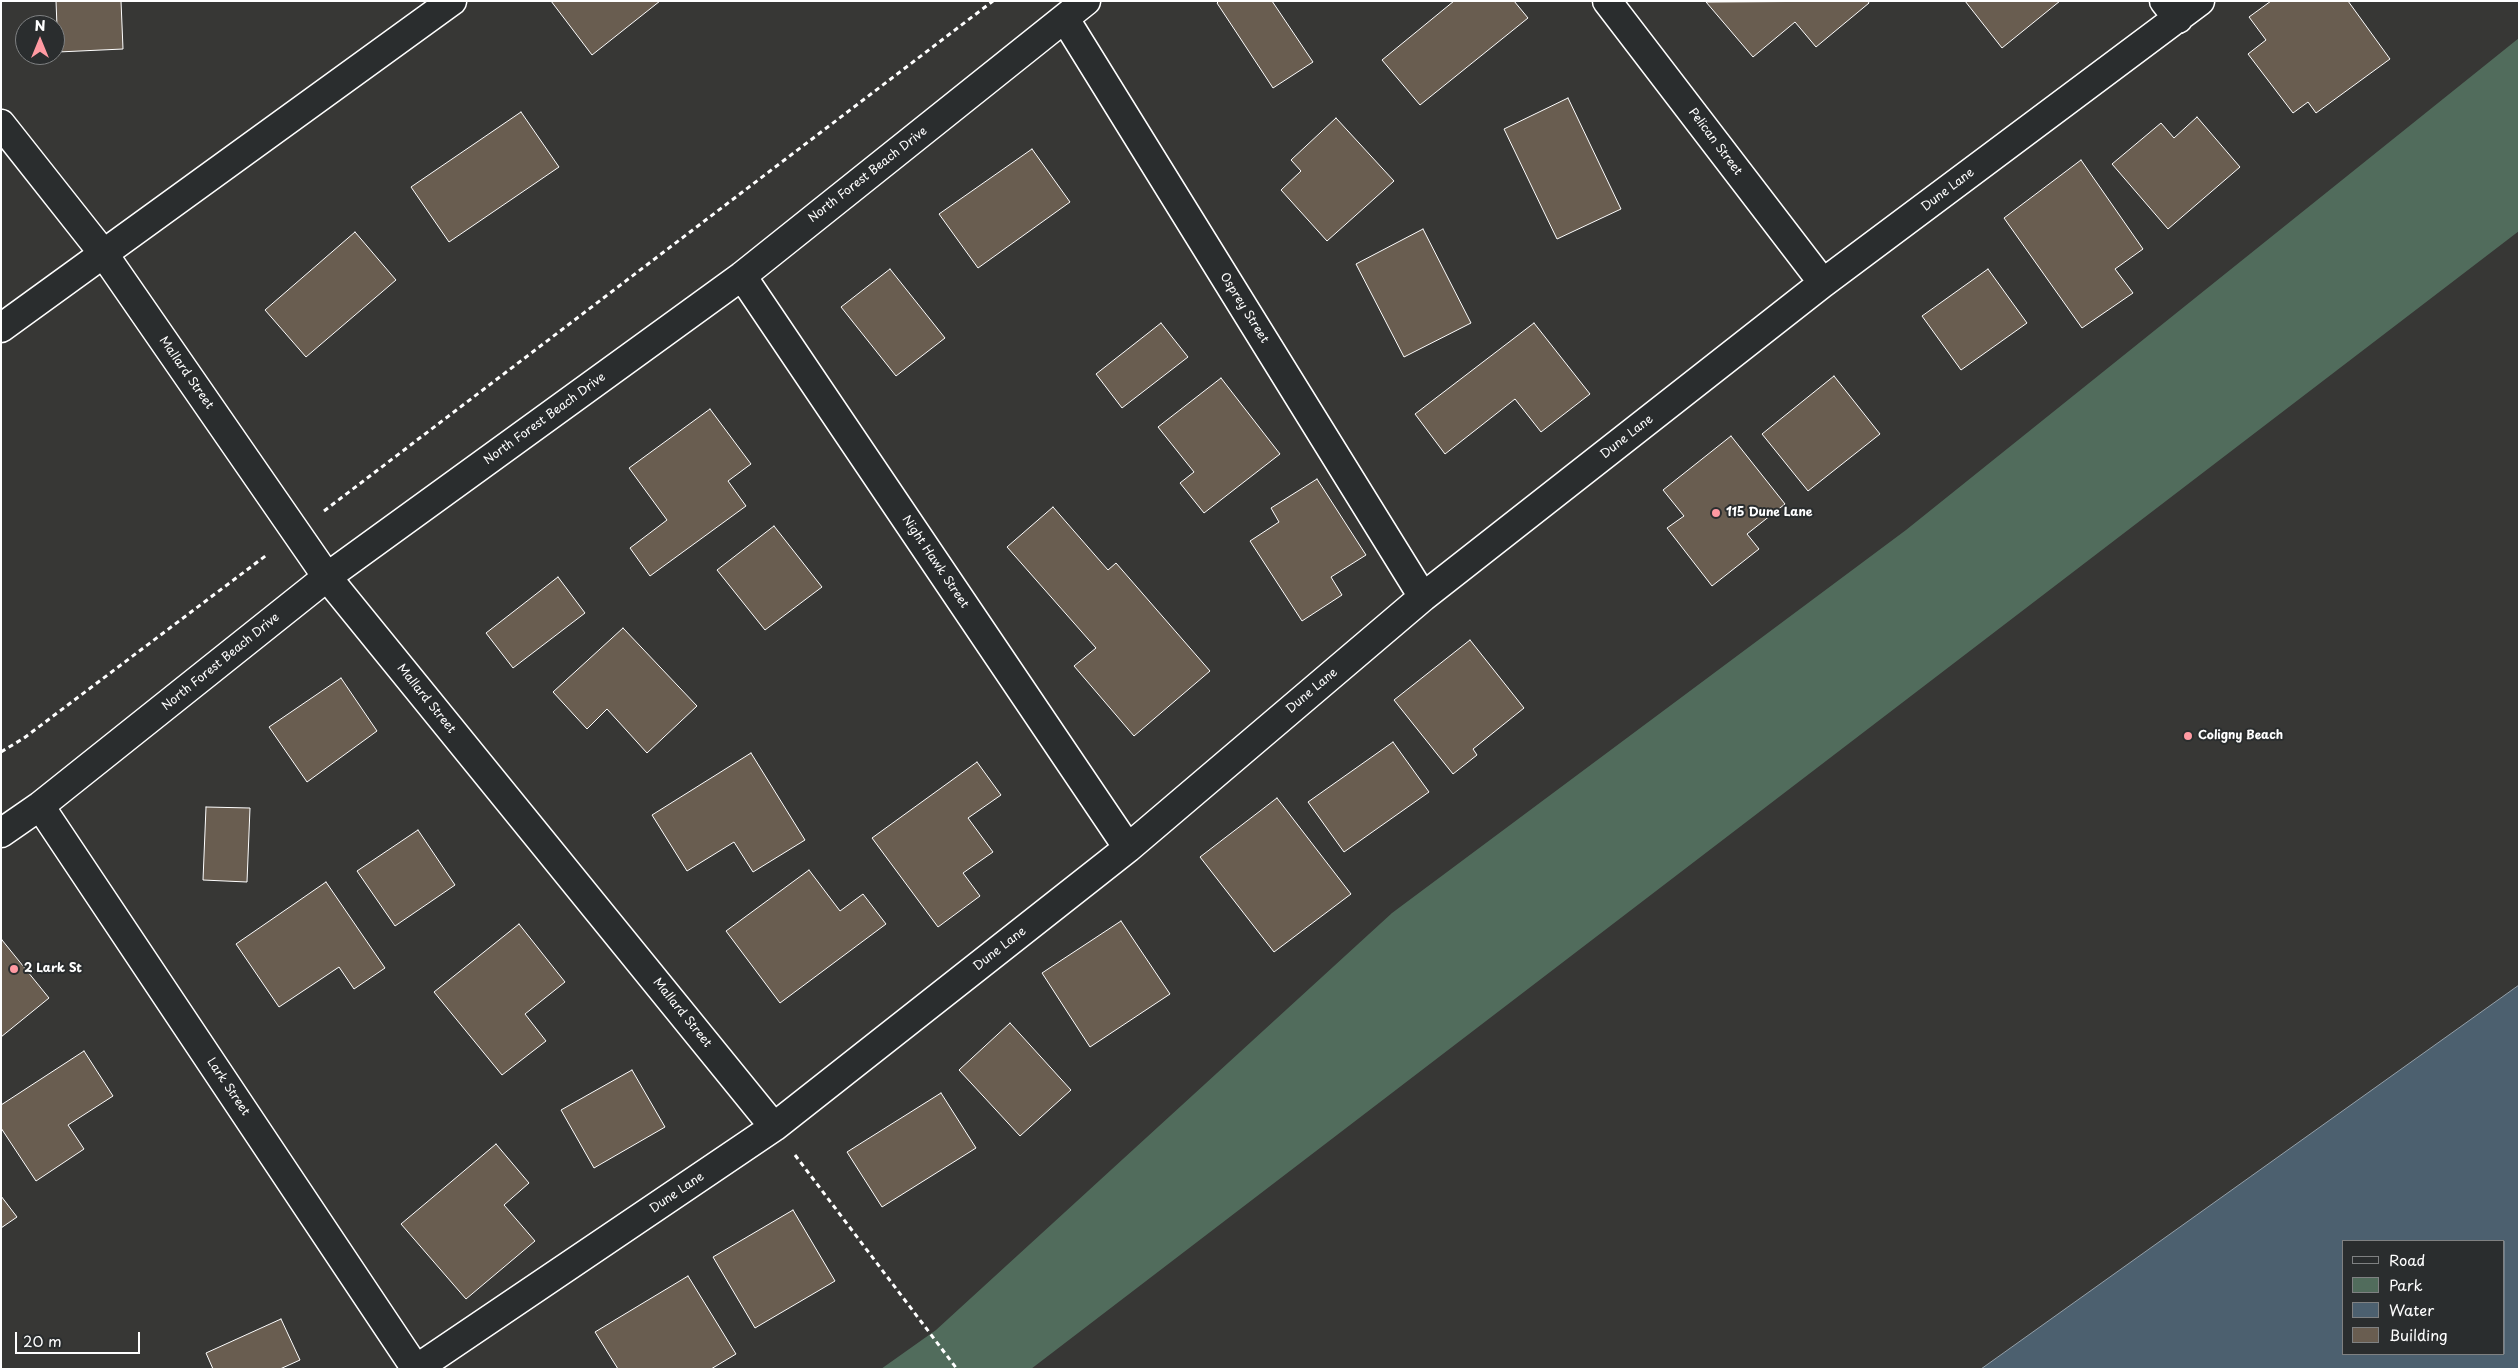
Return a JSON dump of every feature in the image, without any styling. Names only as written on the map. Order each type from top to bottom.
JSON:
[{"type":"street","points":[[1,328],[452,1]]},
{"type":"street","name":"North Forest Beach Drive","points":[[1,833],[40,806],[327,577],[742,276],[1086,1]]},
{"type":"street","name":"Pelican Street","points":[[1607,1],[1823,283]]},
{"type":"street","name":"Dune Lane","points":[[416,1369],[774,1127],[1128,848],[1423,597],[2171,10],[2200,1]]},
{"type":"street","name":"Osprey Street","points":[[1065,19],[1423,597]]},
{"type":"street","name":"Mallard Street","points":[[1,124],[103,253],[327,577],[774,1127]]},
{"type":"street","name":"Night Hawk Street","points":[[742,276],[1128,848]]},
{"type":"street","name":"Lark Street","points":[[40,806],[416,1369]]},
{"type":"path","points":[[1,752],[24,738],[297,532],[993,1]]},
{"type":"path","points":[[774,1127],[957,1369]]},
{"type":"green space","points":[[2519,38],[2519,231],[1031,1369],[881,1369],[936,1330],[1392,913],[1906,530]]},
{"type":"water","points":[[2519,985],[2519,1369],[1981,1369]]},
{"type":"building","points":[[56,1],[121,1],[123,49],[65,52],[65,15],[57,15]]},
{"type":"building","points":[[551,1],[660,1],[592,55]]},
{"type":"building","points":[[1219,1],[1272,1],[1313,62],[1273,88],[1217,3]]},
{"type":"building","points":[[1454,1],[1514,1],[1528,18],[1420,105],[1382,60]]},
{"type":"building","points":[[1868,1],[1869,3],[1816,47],[1795,22],[1753,57],[1706,2]]},
{"type":"building","points":[[1965,1],[2060,1],[2002,48]]},
{"type":"building","points":[[2271,1],[2348,1],[2390,59],[2316,113],[2308,102],[2293,113],[2248,54],[2266,40],[2249,17]]},
{"type":"building","points":[[1568,98],[1621,209],[1557,239],[1504,129]]},
{"type":"building","points":[[521,112],[559,167],[449,242],[411,187]]},
{"type":"building","points":[[2197,117],[2240,167],[2168,229],[2112,164],[2161,123],[2174,138]]},
{"type":"building","points":[[1336,118],[1394,181],[1327,241],[1281,190],[1301,171],[1291,160]]},
{"type":"building","points":[[1032,149],[1070,202],[978,268],[939,214]]},
{"type":"building","points":[[2081,160],[2143,249],[2115,269],[2133,293],[2082,328],[2004,218]]},
{"type":"building","points":[[1423,229],[1471,323],[1404,357],[1356,264]]},
{"type":"building","points":[[355,232],[396,280],[306,357],[265,310]]},
{"type":"building","points":[[890,269],[945,338],[896,376],[841,307]]},
{"type":"building","points":[[1988,269],[2027,323],[1961,370],[1922,316]]},
{"type":"building","points":[[1161,323],[1188,357],[1122,408],[1096,374]]},
{"type":"building","points":[[1534,323],[1590,394],[1541,432],[1515,399],[1445,454],[1415,414]]},
{"type":"building","points":[[1834,376],[1880,434],[1808,491],[1762,434]]},
{"type":"building","points":[[1221,378],[1280,454],[1204,513],[1180,483],[1194,472],[1158,427]]},
{"type":"building","points":[[710,409],[751,464],[728,481],[746,506],[650,576],[630,548],[667,520],[629,468]]},
{"type":"building","points":[[1731,436],[1785,504],[1747,534],[1759,549],[1712,586],[1667,528],[1684,516],[1663,490]]},
{"type":"building","points":[[1317,479],[1366,555],[1331,577],[1342,595],[1302,621],[1250,541],[1279,522],[1271,508]]},
{"type":"building","points":[[1053,507],[1108,570],[1116,563],[1210,671],[1134,736],[1074,666],[1096,648],[1007,547]]},
{"type":"building","points":[[774,526],[822,587],[765,630],[717,570]]},
{"type":"building","points":[[558,577],[585,613],[513,668],[486,633]]},
{"type":"building","points":[[623,628],[697,706],[647,753],[607,709],[587,729],[553,692]]},
{"type":"building","points":[[1470,640],[1524,708],[1473,749],[1477,755],[1453,774],[1394,700]]},
{"type":"building","points":[[341,678],[377,731],[307,782],[269,727]]},
{"type":"building","points":[[1393,742],[1429,792],[1344,852],[1308,802]]},
{"type":"building","points":[[751,753],[805,840],[753,872],[734,842],[687,871],[652,815]]},
{"type":"building","points":[[977,762],[1001,795],[968,818],[993,852],[963,873],[980,896],[938,927],[872,838]]},
{"type":"building","points":[[1277,798],[1351,894],[1274,952],[1200,857]]},
{"type":"building","points":[[206,807],[250,808],[247,882],[203,880]]},
{"type":"building","points":[[418,830],[455,885],[395,926],[357,871]]},
{"type":"building","points":[[809,870],[840,911],[863,894],[886,924],[780,1003],[726,931]]},
{"type":"building","points":[[326,882],[385,968],[354,989],[339,967],[279,1007],[236,944]]},
{"type":"building","points":[[1121,921],[1170,994],[1090,1047],[1042,973]]},
{"type":"building","points":[[519,924],[565,982],[525,1014],[546,1041],[502,1075],[434,992]]},
{"type":"building","name":"2 Lark St","points":[[1,941],[49,998],[1,1037]]},
{"type":"building","points":[[1010,1023],[1071,1090],[1020,1136],[959,1070]]},
{"type":"building","points":[[84,1051],[113,1096],[68,1125],[84,1149],[36,1181],[1,1128],[1,1105]]},
{"type":"building","points":[[632,1070],[665,1127],[594,1168],[561,1110]]},
{"type":"building","points":[[941,1093],[976,1148],[882,1207],[847,1152]]},
{"type":"building","points":[[496,1144],[529,1183],[504,1205],[535,1241],[466,1299],[401,1224]]},
{"type":"building","points":[[1,1196],[17,1217],[1,1228]]},
{"type":"building","points":[[793,1210],[835,1281],[755,1328],[713,1257]]},
{"type":"building","points":[[688,1276],[736,1354],[711,1369],[618,1369],[595,1332]]},
{"type":"building","points":[[281,1319],[300,1360],[280,1369],[213,1369],[206,1353]]},
{"type":"place","name":"115 Dune Lane","points":[[1716,513]]},
{"type":"place","name":"Coligny Beach","points":[[2188,736]]},
{"type":"place","name":"2 Lark St","points":[[14,969]]}]
